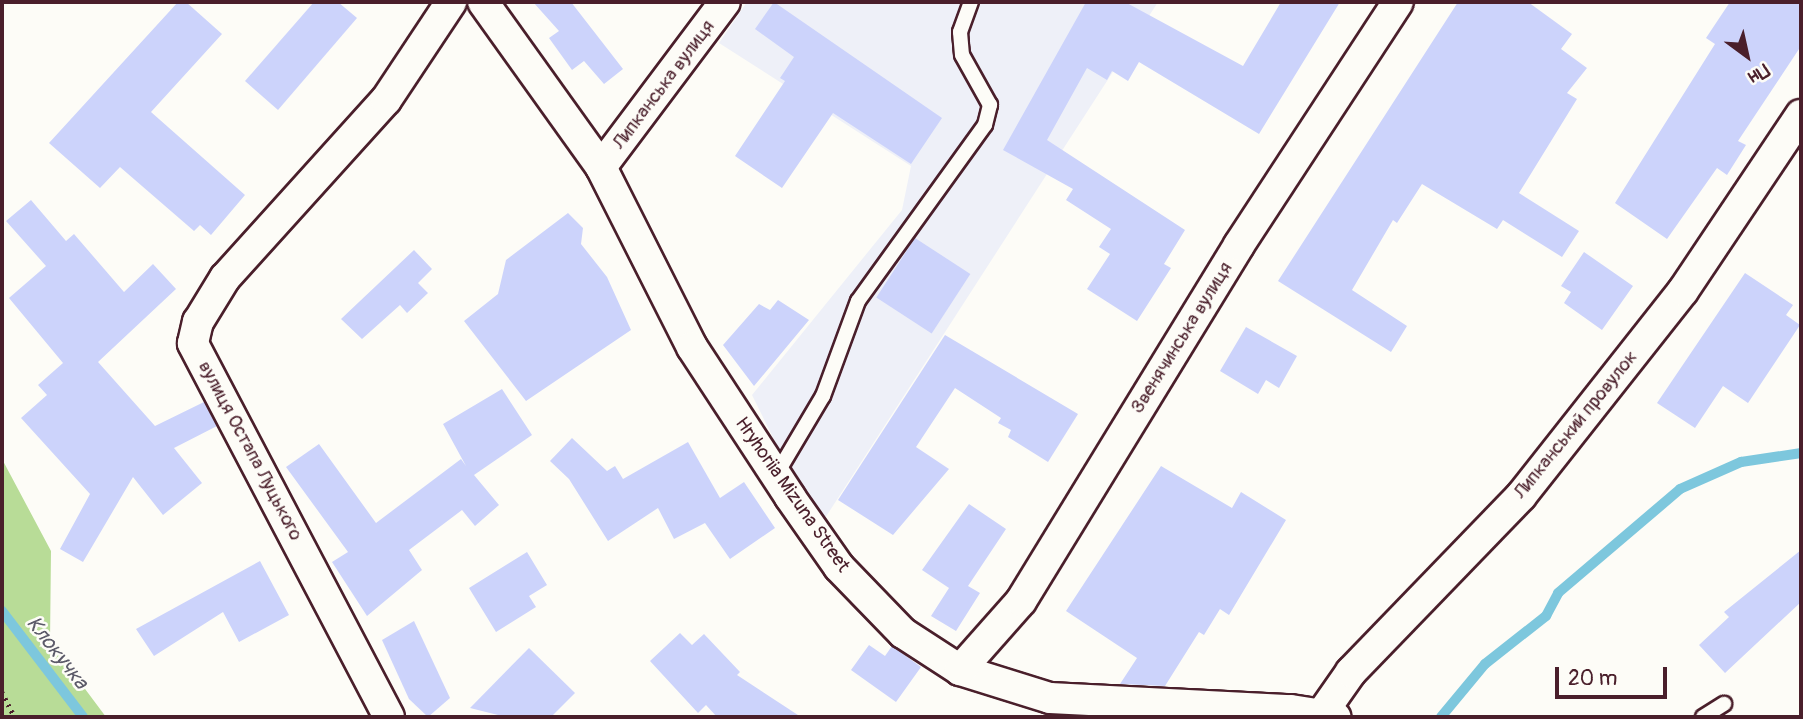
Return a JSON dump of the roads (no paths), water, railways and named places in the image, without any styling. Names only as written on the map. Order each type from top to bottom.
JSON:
[{"type":"street","name":"вулиця Остапа Луцького","points":[[389,717],[193,343],[198,322],[225,278],[386,100],[451,2]]},
{"type":"street","name":"Hryhoriia Mizuna Street","points":[[483,2],[601,167],[692,347],[776,475],[839,567],[902,633],[960,670],[1050,698],[1329,715]]},
{"type":"street","name":"Липканська вулиця","points":[[601,167],[725,2]]},
{"type":"street","name":"Звенячинська вулиця","points":[[960,670],[1021,601],[1239,245],[1398,2]]},
{"type":"street","name":"Липканський провулок","points":[[1329,715],[1351,672],[1521,496],[1683,291],[1801,116]]},
{"type":"lane","points":[[776,475],[823,396],[858,301],[985,125],[990,105],[962,55],[960,32],[971,2]]},
{"type":"lane","points":[[1703,717],[1724,704]]},
{"type":"waterway","points":[[1441,717],[1485,664],[1546,616],[1558,593],[1680,489],[1741,462],[1801,453]]},
{"type":"waterway","name":"Клокучка","points":[[2,611],[83,717]]}]
